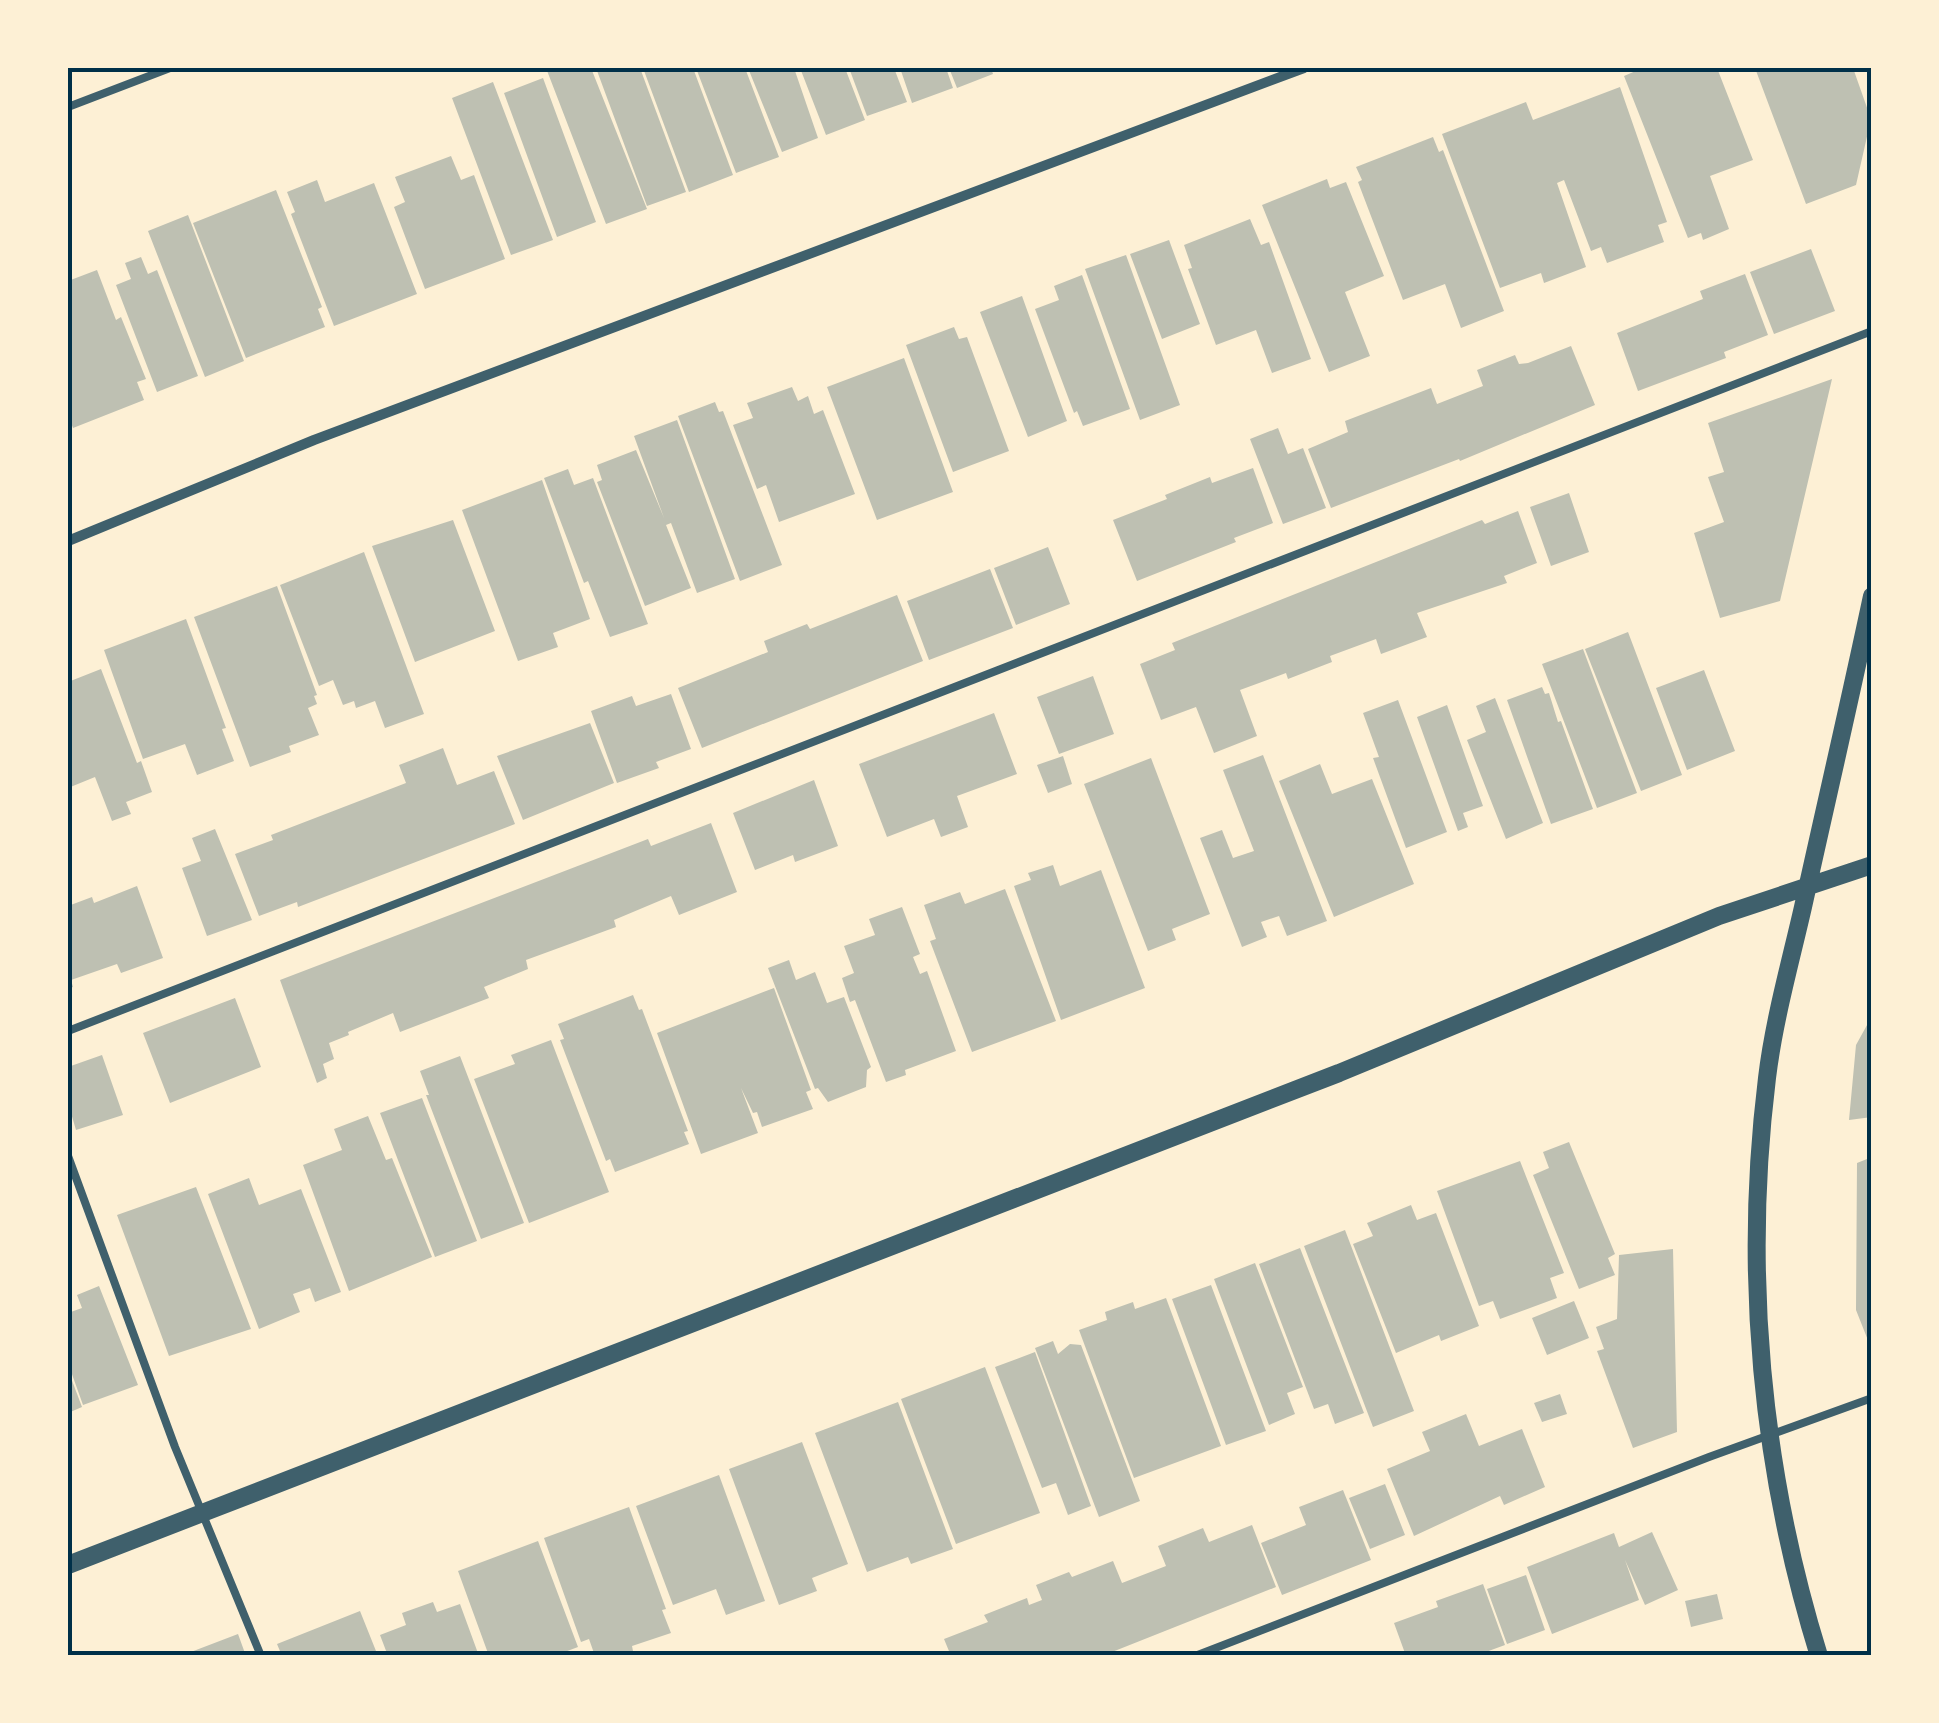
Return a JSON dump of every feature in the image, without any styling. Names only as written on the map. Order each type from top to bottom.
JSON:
[{"type":"street","points":[[68,541],[314,440],[1304,68]]},
{"type":"street","points":[[1819,1656],[1786,1536],[1768,1438],[1759,1327],[1758,1164],[1773,1042],[1872,596]]},
{"type":"street","points":[[68,1565],[1320,1080],[1719,916],[1872,865]]},
{"type":"lane","points":[[68,107],[170,68]]},
{"type":"lane","points":[[68,1031],[1872,331]]},
{"type":"lane","points":[[68,1156],[201,1512],[261,1656]]},
{"type":"lane","points":[[1195,1656],[1872,1398]]},
{"type":"building","points":[[546,68],[591,68],[647,209],[606,224]]},
{"type":"building","points":[[596,68],[640,68],[686,192],[647,206]]},
{"type":"building","points":[[643,68],[693,68],[733,175],[689,192]]},
{"type":"building","points":[[696,68],[745,68],[779,157],[736,173]]},
{"type":"building","points":[[748,68],[794,68],[818,138],[782,152]]},
{"type":"building","points":[[800,68],[845,68],[865,120],[826,135]]},
{"type":"building","points":[[849,68],[894,68],[907,102],[867,116]]},
{"type":"building","points":[[900,68],[946,68],[953,88],[912,103]]},
{"type":"building","points":[[949,68],[991,68],[993,74],[957,88]]},
{"type":"building","points":[[1637,68],[1717,68],[1753,160],[1710,176],[1729,229],[1703,240],[1701,233],[1688,238],[1624,76]]},
{"type":"building","points":[[1755,68],[1853,68],[1871,119],[1856,185],[1806,204]]},
{"type":"building","points":[[543,78],[596,222],[557,237],[504,93]]},
{"type":"building","points":[[493,82],[553,240],[511,255],[452,98]]},
{"type":"building","points":[[1620,87],[1667,222],[1658,225],[1664,242],[1607,263],[1601,247],[1591,251],[1564,180],[1557,183],[1586,267],[1544,283],[1541,273],[1500,288],[1442,134],[1526,102],[1533,120]]},
{"type":"building","points":[[1433,137],[1439,152],[1443,150],[1504,311],[1461,328],[1445,284],[1403,300],[1358,182],[1362,180],[1356,167]]},
{"type":"building","points":[[451,156],[461,180],[474,175],[505,259],[425,289],[394,207],[405,202],[395,177]]},
{"type":"building","points":[[1327,179],[1330,188],[1346,182],[1384,276],[1345,292],[1370,356],[1329,372],[1262,205]]},
{"type":"building","points":[[317,180],[325,202],[374,183],[417,294],[334,326],[291,214],[295,212],[287,192]]},
{"type":"building","points":[[276,190],[322,307],[318,309],[325,327],[246,358],[193,223]]},
{"type":"building","points":[[188,215],[244,361],[205,377],[148,231]]},
{"type":"building","points":[[1250,219],[1261,245],[1269,242],[1311,359],[1272,373],[1256,330],[1216,345],[1188,269],[1192,268],[1184,245]]},
{"type":"building","points":[[1169,240],[1200,324],[1162,339],[1130,254]]},
{"type":"building","points":[[1811,249],[1835,311],[1774,334],[1750,272]]},
{"type":"building","points":[[1126,255],[1180,405],[1140,420],[1085,269]]},
{"type":"building","points":[[141,257],[148,274],[157,270],[198,376],[157,392],[116,285],[131,279],[125,263]]},
{"type":"building","points":[[97,270],[116,320],[121,317],[146,379],[137,382],[144,400],[73,428],[68,415],[68,281]]},
{"type":"building","points":[[1745,274],[1768,335],[1724,352],[1726,358],[1638,391],[1617,333],[1703,299],[1700,291]]},
{"type":"building","points":[[1082,275],[1130,409],[1083,426],[1077,411],[1074,413],[1035,309],[1059,300],[1054,286]]},
{"type":"building","points":[[1022,296],[1067,421],[1028,437],[980,312]]},
{"type":"building","points":[[954,327],[959,339],[967,337],[1009,451],[953,472],[906,345]]},
{"type":"building","points":[[1571,346],[1595,405],[1460,461],[1331,508],[1308,449],[1348,432],[1345,421],[1431,388],[1437,404],[1483,386],[1477,370],[1515,355],[1519,364],[1528,363]]},
{"type":"building","points":[[904,358],[953,492],[877,520],[827,387]]},
{"type":"building","points":[[1832,379],[1780,601],[1720,618],[1694,533],[1724,522],[1708,477],[1724,472],[1708,423]]},
{"type":"building","points":[[792,387],[798,401],[808,396],[814,414],[823,410],[855,494],[779,522],[766,485],[757,489],[733,425],[753,418],[747,403]]},
{"type":"building","points":[[715,402],[719,412],[723,411],[782,565],[740,581],[678,416]]},
{"type":"building","points":[[677,420],[735,579],[697,593],[671,523],[666,525],[691,588],[645,606],[597,482],[602,480],[597,465],[636,450],[664,518],[634,436]]},
{"type":"building","points":[[1278,428],[1288,454],[1303,448],[1326,508],[1283,524],[1250,439]]},
{"type":"building","points":[[1253,468],[1273,523],[1137,581],[1113,520],[1210,477],[1212,483]]},
{"type":"building","points":[[568,469],[574,485],[593,478],[648,624],[610,637],[588,581],[584,583],[544,478]]},
{"type":"building","points":[[542,480],[590,619],[553,633],[558,647],[518,661],[462,510]]},
{"type":"building","points":[[1569,493],[1589,552],[1551,566],[1530,507]]},
{"type":"building","points":[[1518,511],[1537,563],[1504,576],[1507,583],[1417,613],[1427,637],[1381,654],[1376,639],[1330,656],[1332,662],[1288,679],[1286,673],[1240,690],[1257,736],[1214,753],[1196,707],[1161,720],[1140,664],[1175,650],[1172,643],[1482,520],[1485,524]]},
{"type":"building","points":[[453,520],[495,631],[415,662],[372,546]]},
{"type":"building","points":[[1048,547],[1070,604],[1016,625],[994,568]]},
{"type":"building","points":[[364,552],[424,714],[385,728],[375,701],[356,708],[354,701],[343,705],[333,680],[319,686],[280,585]]},
{"type":"building","points":[[990,569],[1013,628],[929,660],[907,601]]},
{"type":"building","points":[[277,586],[317,695],[317,704],[308,708],[319,735],[289,746],[291,752],[250,767],[194,617]]},
{"type":"building","points":[[897,595],[923,661],[702,748],[678,688],[768,652],[764,641],[807,624],[810,629]]},
{"type":"building","points":[[186,619],[234,761],[197,775],[185,744],[143,759],[104,650]]},
{"type":"building","points":[[1628,632],[1682,775],[1641,791],[1585,649]]},
{"type":"building","points":[[1583,649],[1637,793],[1597,808],[1542,664]]},
{"type":"building","points":[[101,669],[152,792],[126,802],[131,814],[112,821],[95,777],[68,788],[68,682]]},
{"type":"building","points":[[1704,670],[1735,751],[1687,770],[1656,688]]},
{"type":"building","points":[[1093,676],[1114,734],[1059,754],[1037,697]]},
{"type":"building","points":[[1542,687],[1545,694],[1549,693],[1558,722],[1561,721],[1593,809],[1551,824],[1507,700]]},
{"type":"building","points":[[671,694],[691,749],[656,762],[659,768],[617,783],[591,711],[632,696],[636,706]]},
{"type":"building","points":[[1495,698],[1543,823],[1506,839],[1467,740],[1486,732],[1476,706]]},
{"type":"building","points":[[1398,700],[1447,832],[1406,848],[1373,758],[1379,757],[1363,713]]},
{"type":"building","points":[[1447,705],[1483,806],[1463,813],[1468,827],[1458,831],[1417,717]]},
{"type":"building","points":[[994,713],[1017,774],[957,796],[968,827],[941,837],[934,819],[887,837],[859,764]]},
{"type":"building","points":[[590,723],[614,783],[523,820],[497,756]]},
{"type":"building","points":[[443,748],[457,785],[494,771],[515,824],[298,907],[297,902],[259,916],[235,854],[273,840],[271,835],[406,783],[399,765]]},
{"type":"building","points":[[1263,755],[1327,921],[1287,936],[1279,916],[1261,922],[1267,937],[1242,947],[1200,838],[1222,830],[1233,858],[1254,851],[1223,770]]},
{"type":"building","points":[[1063,756],[1072,784],[1048,793],[1037,765]]},
{"type":"building","points":[[1151,758],[1210,914],[1172,929],[1176,940],[1148,951],[1084,784]]},
{"type":"building","points":[[1320,764],[1332,794],[1372,779],[1414,884],[1334,917],[1279,781]]},
{"type":"building","points":[[814,780],[838,846],[795,862],[793,855],[755,870],[733,813]]},
{"type":"building","points":[[711,823],[737,892],[679,915],[671,896],[614,920],[616,927],[526,960],[528,969],[484,987],[489,998],[400,1032],[393,1013],[348,1032],[349,1035],[329,1043],[334,1059],[323,1064],[327,1078],[317,1083],[280,980],[648,839],[651,846]]},
{"type":"building","points":[[215,829],[252,920],[207,936],[182,868],[201,861],[192,838]]},
{"type":"building","points":[[1053,865],[1060,886],[1101,870],[1145,988],[1061,1020],[1014,886],[1031,880],[1028,873]]},
{"type":"building","points":[[137,886],[163,958],[121,973],[117,964],[71,980],[73,987],[68,989],[68,906],[92,897],[94,903]]},
{"type":"building","points":[[1005,889],[1056,1021],[972,1052],[930,941],[936,939],[924,905],[960,892],[965,904]]},
{"type":"building","points":[[902,907],[920,954],[913,957],[920,974],[927,971],[956,1051],[905,1070],[906,1075],[886,1082],[855,1000],[850,1002],[842,978],[854,973],[844,946],[875,935],[869,919]]},
{"type":"building","points":[[789,960],[796,980],[815,972],[827,1003],[844,997],[871,1067],[867,1070],[866,1087],[828,1102],[815,1089],[768,968]]},
{"type":"building","points":[[774,988],[811,1090],[806,1092],[813,1109],[762,1127],[741,1088],[758,1133],[701,1154],[657,1033]]},
{"type":"building","points":[[633,995],[639,1010],[642,1009],[688,1131],[684,1132],[689,1144],[615,1172],[610,1159],[606,1161],[560,1040],[564,1039],[558,1024]]},
{"type":"building","points":[[235,998],[261,1067],[170,1103],[143,1033]]},
{"type":"building","points":[[1872,1016],[1872,1117],[1849,1120],[1856,1045]]},
{"type":"building","points":[[551,1040],[609,1192],[529,1223],[474,1079],[515,1064],[511,1055]]},
{"type":"building","points":[[102,1055],[123,1115],[76,1130],[68,1103],[68,1067]]},
{"type":"building","points":[[460,1056],[524,1223],[481,1239],[420,1071]]},
{"type":"building","points":[[422,1098],[477,1241],[435,1257],[380,1113]]},
{"type":"building","points":[[368,1116],[386,1160],[392,1158],[432,1257],[349,1291],[303,1165],[342,1150],[334,1129]]},
{"type":"building","points":[[1569,1142],[1615,1254],[1608,1258],[1615,1275],[1579,1289],[1533,1175],[1549,1168],[1543,1152]]},
{"type":"building","points":[[1872,1157],[1871,1348],[1856,1310],[1857,1163]]},
{"type":"building","points":[[1520,1161],[1564,1273],[1550,1278],[1557,1298],[1500,1319],[1493,1301],[1479,1306],[1437,1191]]},
{"type":"building","points":[[249,1178],[259,1205],[301,1189],[341,1292],[315,1302],[310,1288],[293,1294],[300,1312],[259,1329],[208,1194]]},
{"type":"building","points":[[196,1187],[251,1329],[169,1356],[117,1215]]},
{"type":"building","points":[[1411,1205],[1417,1220],[1436,1213],[1479,1326],[1441,1341],[1439,1335],[1396,1353],[1353,1244],[1373,1236],[1367,1223]]},
{"type":"building","points":[[1345,1230],[1414,1411],[1373,1427],[1304,1246]]},
{"type":"building","points":[[1300,1248],[1364,1413],[1335,1424],[1328,1404],[1314,1409],[1259,1264]]},
{"type":"building","points":[[1673,1249],[1677,1432],[1633,1448],[1597,1351],[1604,1349],[1596,1327],[1617,1319],[1619,1255]]},
{"type":"building","points":[[1255,1263],[1303,1387],[1287,1393],[1295,1414],[1269,1425],[1214,1279]]},
{"type":"building","points":[[1211,1285],[1266,1431],[1226,1445],[1172,1299]]},
{"type":"building","points":[[99,1286],[138,1385],[83,1405],[68,1363],[68,1313],[82,1308],[77,1295]]},
{"type":"building","points":[[1166,1298],[1221,1446],[1134,1478],[1079,1330],[1107,1320],[1105,1312],[1133,1302],[1135,1309]]},
{"type":"building","points":[[1574,1301],[1589,1338],[1547,1355],[1532,1318]]},
{"type":"building","points":[[1053,1341],[1058,1354],[1070,1344],[1081,1345],[1140,1501],[1099,1517],[1035,1348]]},
{"type":"building","points":[[1035,1352],[1091,1506],[1068,1515],[1056,1483],[1042,1488],[995,1367]]},
{"type":"building","points":[[985,1367],[1040,1513],[956,1544],[901,1399]]},
{"type":"building","points":[[68,1370],[82,1407],[68,1413]]},
{"type":"building","points":[[1560,1394],[1567,1414],[1542,1422],[1534,1403]]},
{"type":"building","points":[[898,1402],[953,1549],[911,1564],[908,1557],[867,1572],[815,1433]]},
{"type":"building","points":[[1466,1414],[1479,1446],[1522,1429],[1545,1487],[1504,1505],[1500,1496],[1414,1536],[1387,1469],[1430,1451],[1422,1432]]},
{"type":"building","points":[[802,1442],[848,1564],[812,1578],[817,1591],[779,1605],[729,1469]]},
{"type":"building","points":[[719,1475],[765,1601],[726,1615],[716,1589],[673,1605],[636,1506]]},
{"type":"building","points":[[1385,1484],[1405,1535],[1370,1549],[1349,1498]]},
{"type":"building","points":[[1343,1490],[1371,1560],[1282,1595],[1261,1543],[1306,1525],[1299,1507]]},
{"type":"building","points":[[629,1507],[671,1633],[632,1646],[633,1651],[620,1656],[595,1656],[589,1639],[581,1642],[544,1538]]},
{"type":"building","points":[[1252,1525],[1276,1587],[1102,1656],[951,1656],[944,1639],[988,1622],[984,1615],[1027,1598],[1029,1605],[1042,1600],[1036,1585],[1069,1572],[1072,1577],[1113,1561],[1122,1583],[1166,1566],[1158,1546],[1203,1528],[1209,1542]]},
{"type":"building","points":[[1652,1532],[1678,1590],[1645,1605],[1625,1560],[1639,1600],[1552,1634],[1527,1567],[1614,1533],[1619,1547]]},
{"type":"building","points":[[538,1541],[578,1647],[554,1656],[489,1656],[458,1571]]},
{"type":"building","points":[[1526,1575],[1545,1630],[1507,1644],[1487,1589]]},
{"type":"building","points":[[1483,1584],[1505,1645],[1475,1656],[1406,1656],[1394,1623],[1438,1607],[1436,1601]]},
{"type":"building","points":[[1717,1594],[1723,1619],[1691,1627],[1685,1601]]},
{"type":"building","points":[[433,1602],[437,1612],[460,1604],[479,1656],[388,1656],[380,1635],[406,1625],[402,1613]]},
{"type":"building","points":[[360,1611],[378,1656],[282,1656],[277,1644]]},
{"type":"building","points":[[238,1634],[246,1656],[183,1656],[183,1655]]}]
